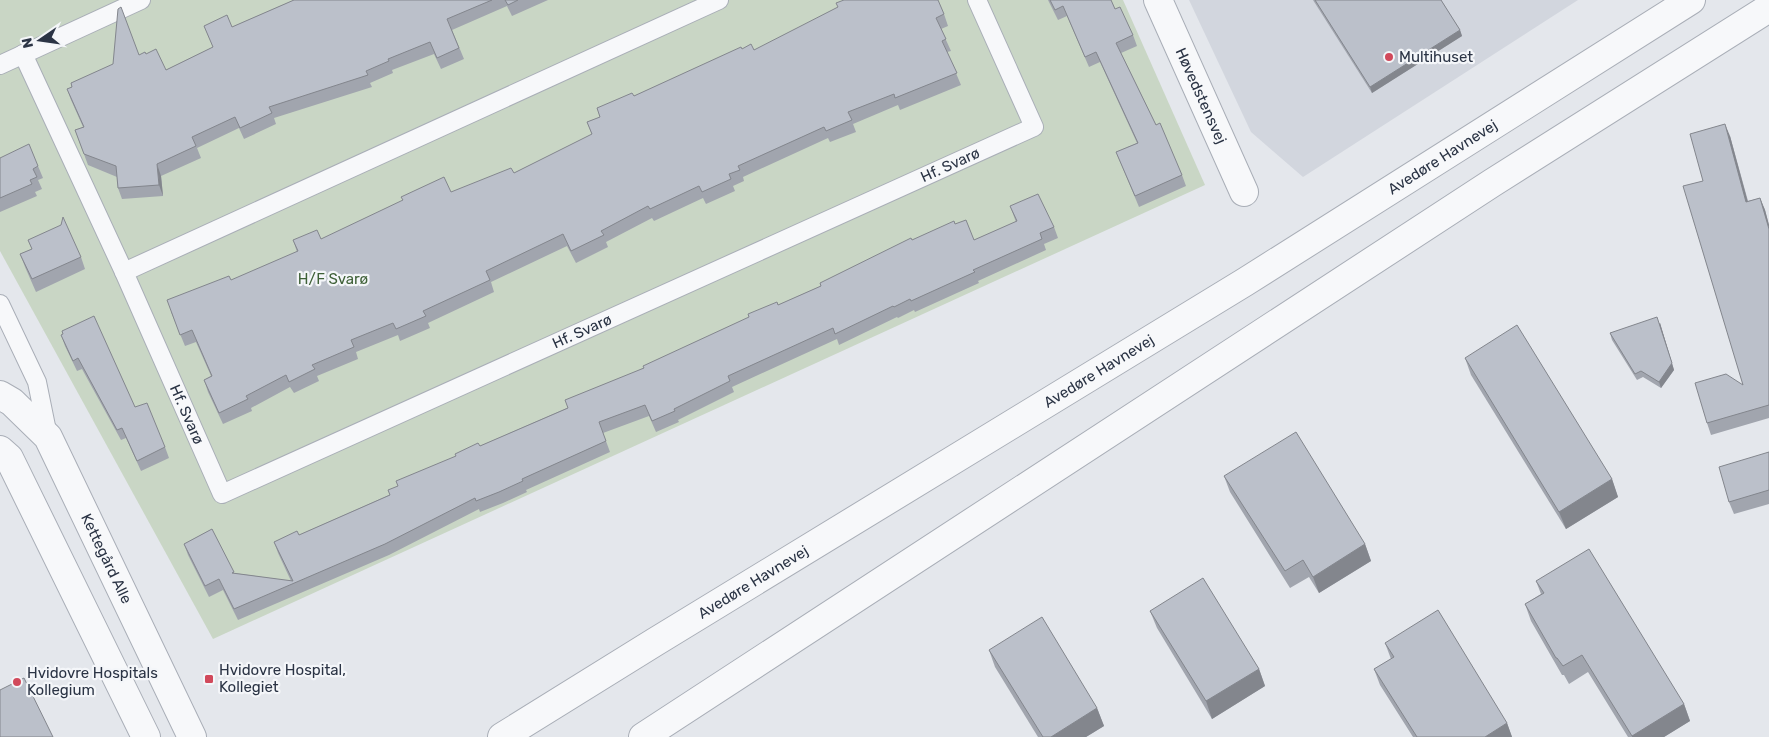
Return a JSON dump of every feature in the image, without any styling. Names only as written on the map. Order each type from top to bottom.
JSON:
[{"type":"street","name":"Høvedstensvej","points":[[1158,0],[1244,192]]},
{"type":"street","name":"Avedøre Havnevej","points":[[502,737],[1245,282],[1691,0]]},
{"type":"street","points":[[643,737],[1492,183],[1769,8]]},
{"type":"street","name":"Kettegård Alle","points":[[0,395],[12,402],[48,437],[192,737]]},
{"type":"street","points":[[0,450],[9,458],[146,737]]},
{"type":"lane","points":[[0,65],[141,0]]},
{"type":"lane","points":[[124,272],[719,0]]},
{"type":"lane","name":"Hf. Svarø","points":[[23,54],[124,272],[222,494],[1034,127],[977,0]]},
{"type":"lane","points":[[0,304],[37,382],[48,437]]},
{"type":"shaded area","points":[[1189,0],[1578,0],[1303,177],[1251,132]]},
{"type":"green space","name":"H/F Svarø","points":[[0,0],[1123,0],[1205,185],[213,639],[0,251]]},
{"type":"building","points":[[294,0],[492,0],[447,19],[459,48],[437,58],[430,42],[388,59],[389,61],[366,71],[368,75],[269,107],[272,113],[240,128],[235,117],[192,137],[196,146],[157,164],[159,185],[118,188],[116,166],[84,154],[75,130],[84,127],[67,89],[72,87],[71,83],[113,64],[118,9],[121,7],[139,55],[156,49],[166,70],[213,47],[204,26],[227,15],[232,27]]},
{"type":"building","points":[[505,0],[518,0],[508,5]]},
{"type":"building","points":[[844,0],[938,0],[944,14],[936,18],[946,39],[942,41],[957,73],[895,98],[894,94],[848,112],[852,120],[826,131],[824,127],[738,166],[740,170],[729,174],[731,179],[702,192],[699,186],[650,209],[648,206],[601,231],[604,235],[571,251],[563,234],[486,271],[490,280],[423,311],[426,316],[396,329],[393,323],[351,340],[354,347],[312,365],[315,369],[289,382],[286,375],[246,396],[248,399],[219,413],[204,380],[212,376],[192,330],[180,335],[167,300],[229,276],[231,280],[298,251],[293,240],[317,230],[321,239],[403,200],[401,197],[444,177],[451,192],[511,168],[514,173],[592,134],[587,122],[600,117],[597,108],[632,93],[634,96],[741,47],[742,49],[751,44],[754,50],[838,7],[836,3]]},
{"type":"building","points":[[1050,0],[1111,0],[1115,9],[1120,7],[1133,35],[1116,43],[1156,125],[1160,123],[1182,175],[1135,196],[1116,152],[1138,143],[1096,52],[1085,57],[1063,6],[1055,10]]},
{"type":"building","name":"Multihuset","points":[[1315,0],[1441,0],[1460,30],[1370,87]]},
{"type":"building","points":[[1725,124],[1746,202],[1760,198],[1769,229],[1769,405],[1707,423],[1695,383],[1726,374],[1743,385],[1683,186],[1703,181],[1690,134]]},
{"type":"building","points":[[29,144],[38,166],[33,169],[37,177],[30,180],[32,184],[0,198],[0,158]]},
{"type":"building","points":[[1038,194],[1054,227],[1040,233],[1042,239],[911,301],[910,299],[893,306],[835,334],[833,328],[728,376],[730,381],[674,409],[675,411],[652,421],[645,405],[599,422],[606,441],[522,479],[523,481],[499,492],[476,501],[475,498],[385,544],[234,609],[219,579],[205,586],[184,544],[212,529],[234,572],[232,573],[293,581],[274,542],[297,531],[299,535],[390,495],[388,490],[398,486],[396,481],[456,456],[455,454],[478,443],[480,446],[568,408],[565,400],[644,368],[643,366],[749,317],[748,314],[777,302],[778,305],[821,286],[820,283],[911,238],[912,240],[954,221],[955,224],[966,220],[974,240],[1017,221],[1010,206]]},
{"type":"building","points":[[63,217],[81,257],[32,279],[20,254],[32,249],[28,240],[61,225]]},
{"type":"building","points":[[94,316],[135,407],[147,403],[165,447],[137,461],[122,428],[117,430],[78,358],[73,361],[61,335],[63,334],[62,331]]},
{"type":"building","points":[[1657,317],[1672,363],[1659,382],[1641,371],[1635,374],[1610,333]]},
{"type":"building","points":[[1517,325],[1612,479],[1559,512],[1465,358]]},
{"type":"building","points":[[1296,432],[1365,544],[1313,577],[1303,560],[1285,571],[1224,476]]},
{"type":"building","points":[[1769,452],[1769,490],[1729,502],[1719,467]]},
{"type":"building","points":[[1589,549],[1684,704],[1632,736],[1582,655],[1563,666],[1556,658],[1525,604],[1544,593],[1536,581]]},
{"type":"building","points":[[1203,578],[1259,669],[1206,701],[1150,611]]},
{"type":"building","points":[[1438,610],[1507,723],[1485,737],[1417,737],[1374,669],[1394,657],[1385,643]]},
{"type":"building","points":[[1042,617],[1097,708],[1051,737],[1043,737],[989,650]]},
{"type":"building","name":"Hvidovre Hospitals Kollegium","points":[[24,678],[53,737],[0,737],[0,690]]},
{"type":"place","name":"Multihuset","points":[[1389,57]]},
{"type":"place","name":"Hvidovre Hospital, Kollegiet","points":[[209,679]]},
{"type":"place","name":"Hvidovre Hospitals Kollegium","points":[[17,682]]}]
